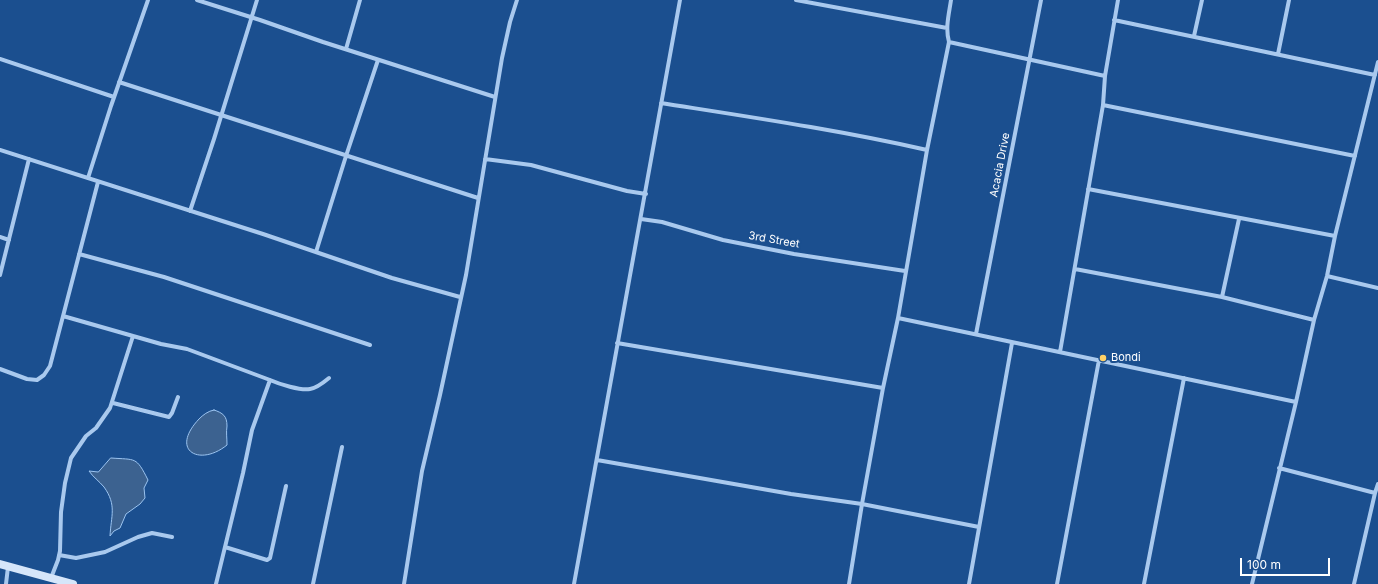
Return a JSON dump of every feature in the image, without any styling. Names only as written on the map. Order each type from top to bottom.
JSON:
[{"type":"street","points":[[88,178],[119,82],[148,0]]},
{"type":"street","points":[[197,0],[378,60],[495,96]]},
{"type":"street","points":[[190,211],[222,116],[257,0]]},
{"type":"street","points":[[346,49],[360,0]]},
{"type":"street","points":[[404,584],[422,471],[466,275],[495,96],[509,27],[517,0]]},
{"type":"street","points":[[574,584],[680,0]]},
{"type":"street","points":[[796,0],[947,28]]},
{"type":"street","points":[[849,584],[862,504],[949,42],[947,28],[951,0]]},
{"type":"street","name":"Acacia Drive","points":[[976,334],[1041,0]]},
{"type":"street","points":[[1060,352],[1103,105],[1105,76],[1118,0]]},
{"type":"street","points":[[1194,36],[1202,0]]},
{"type":"street","points":[[1278,54],[1289,0]]},
{"type":"street","points":[[1114,20],[1375,75]]},
{"type":"street","points":[[949,42],[1105,76]]},
{"type":"street","points":[[0,59],[114,97]]},
{"type":"street","points":[[316,252],[378,60]]},
{"type":"street","points":[[1252,584],[1296,402],[1314,320],[1378,62]]},
{"type":"street","points":[[119,82],[478,198]]},
{"type":"street","points":[[661,103],[883,140],[928,150]]},
{"type":"street","points":[[1103,105],[1355,156]]},
{"type":"street","points":[[0,150],[392,278],[460,297]]},
{"type":"street","points":[[0,275],[29,159]]},
{"type":"street","points":[[485,159],[531,165],[646,194]]},
{"type":"street","points":[[0,369],[37,380],[44,375],[50,366],[98,182]]},
{"type":"street","points":[[1088,189],[1239,219],[1335,236]]},
{"type":"street","name":"3rd Street","points":[[641,219],[662,222],[717,238],[794,254],[905,271]]},
{"type":"street","points":[[1222,297],[1239,219]]},
{"type":"street","points":[[0,237],[9,240]]},
{"type":"street","points":[[79,254],[164,277],[370,346]]},
{"type":"street","points":[[1075,269],[1222,297],[1314,320]]},
{"type":"street","points":[[1326,276],[1378,288]]},
{"type":"street","points":[[63,316],[133,336],[187,349],[284,385],[309,389],[316,387],[329,378]]},
{"type":"street","points":[[898,318],[1296,402]]},
{"type":"street","points":[[51,578],[59,555],[61,512],[65,483],[71,458],[86,436],[99,423],[112,403],[133,336]]},
{"type":"street","points":[[617,343],[884,388]]},
{"type":"street","points":[[969,584],[1012,343]]},
{"type":"street","points":[[1056,584],[1099,360]]},
{"type":"street","points":[[1144,584],[1184,378]]},
{"type":"street","points":[[216,584],[243,473],[250,437],[270,380]]},
{"type":"street","points":[[112,403],[169,417],[178,397]]},
{"type":"street","points":[[313,584],[342,447]]},
{"type":"street","points":[[597,460],[792,494],[862,504],[979,527]]},
{"type":"street","points":[[1280,468],[1375,493]]},
{"type":"street","points":[[1354,584],[1378,484]]},
{"type":"street","points":[[225,547],[267,560],[270,558],[286,486]]},
{"type":"street","points":[[59,555],[76,558],[105,552],[138,537],[152,533],[172,537]]},
{"type":"street","points":[[0,564],[73,584]]},
{"type":"street","points":[[6,584],[8,566]]},
{"type":"water","points":[[214,410],[220,412],[225,417],[227,426],[227,445],[217,452],[207,455],[198,455],[192,452],[188,447],[187,440],[190,430],[202,416]]},
{"type":"water","points":[[111,458],[126,459],[138,463],[148,480],[144,488],[145,498],[140,504],[126,514],[120,528],[114,531],[110,536],[112,511],[111,499],[104,487],[89,471],[98,472]]},
{"type":"place","name":"Bondi","points":[[1103,358]]}]
